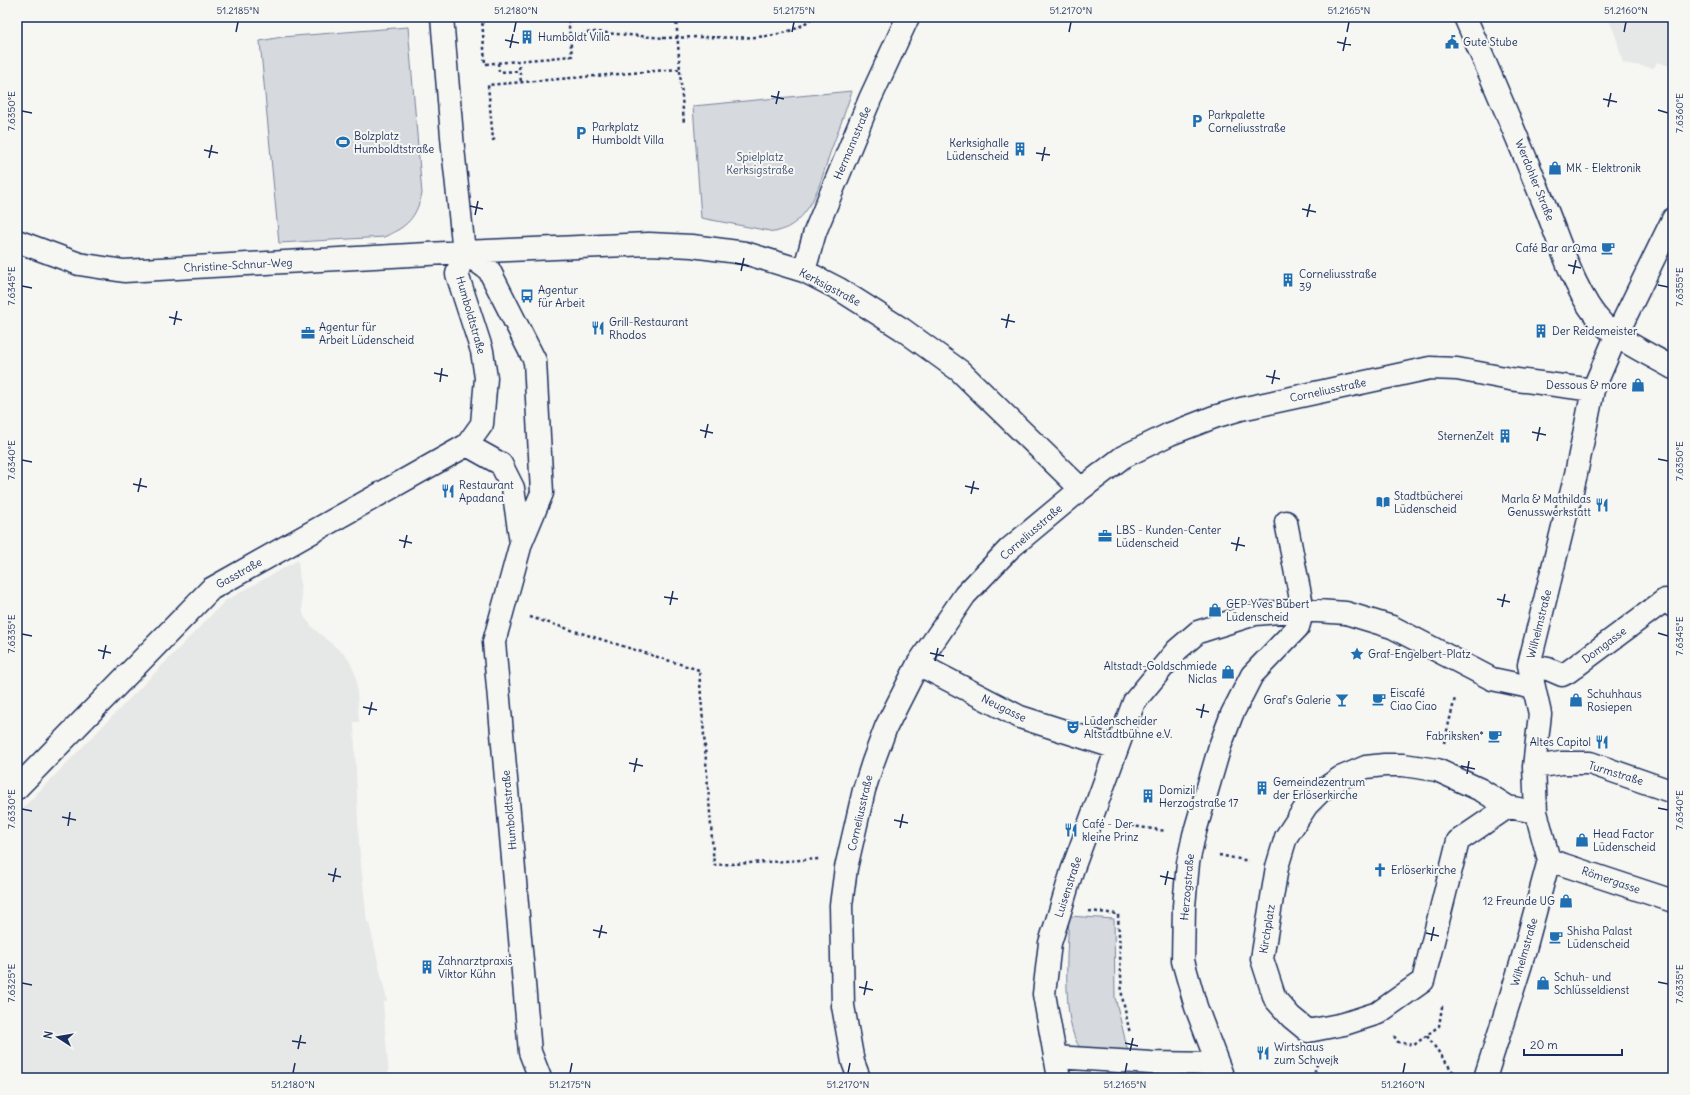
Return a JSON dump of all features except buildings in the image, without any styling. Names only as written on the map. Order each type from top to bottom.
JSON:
[{"type":"street","name":"Humboldtstraße","points":[[442,17],[452,148],[464,252],[457,274],[482,351],[486,378],[482,424],[467,446],[501,464],[513,488],[521,543]]},
{"type":"street","name":"Hermannstraße","points":[[804,271],[810,246],[818,225],[870,99],[908,17]]},
{"type":"street","name":"Werdohler Straße","points":[[1465,17],[1508,113],[1573,276],[1587,305],[1601,323],[1616,336],[1673,368]]},
{"type":"street","name":"Wilhelmstraße","points":[[1485,1078],[1521,964],[1549,860],[1536,812],[1534,767],[1540,714],[1529,665],[1576,474],[1592,390],[1616,336],[1673,219]]},
{"type":"street","name":"Christine-Schnur-Weg","points":[[17,241],[79,264],[124,271],[464,252]]},
{"type":"street","name":"Kerksigstraße","points":[[464,252],[649,244],[692,246],[745,253],[804,271],[839,290],[902,329],[960,371],[1081,489]]},
{"type":"street","name":"Humboldtstraße","points":[[464,252],[489,270],[535,361],[542,493],[521,543],[494,642],[530,1052],[540,1078]]},
{"type":"street","name":"Corneliusstraße","points":[[859,1078],[853,1062],[843,1006],[841,905],[846,868],[864,790],[886,727],[918,664],[965,595],[1009,549],[1081,489],[1123,457],[1170,434],[1220,415],[1430,368],[1457,369],[1510,379],[1592,390]]},
{"type":"street","name":"Gasstraße","points":[[17,788],[211,589],[467,446]]},
{"type":"street","points":[[1286,522],[1303,610],[1346,613],[1392,627],[1492,679],[1504,683],[1534,688]]},
{"type":"street","name":"Domgasse","points":[[1529,665],[1548,669],[1562,675],[1664,600],[1673,606]]},
{"type":"street","name":"Luisenstraße","points":[[1057,1068],[1044,994],[1050,943],[1072,871],[1094,815],[1134,702],[1177,650],[1198,632],[1255,614],[1303,610]]},
{"type":"street","name":"Herzogstraße","points":[[1220,1071],[1196,1007],[1183,961],[1184,906],[1192,842],[1224,733],[1252,675],[1298,627],[1303,610]]},
{"type":"street","name":"Neugasse","points":[[918,664],[1020,717],[1117,748]]},
{"type":"street","name":"Turmstraße","points":[[1534,767],[1561,763],[1590,763],[1673,792]]},
{"type":"street","name":"Kirchplatz","points":[[1508,807],[1458,841],[1422,981],[1378,1013],[1344,1024],[1308,1032],[1275,1000],[1262,959],[1277,867],[1286,837],[1301,813],[1321,790],[1340,778],[1366,767],[1402,765],[1437,770],[1481,790],[1508,807],[1536,812]]},
{"type":"street","name":"Römergasse","points":[[1549,860],[1673,901]]},
{"type":"street","points":[[1057,1068],[1136,1062],[1220,1071]]},
{"type":"path","points":[[482,17],[485,64],[572,56],[568,17]]},
{"type":"path","points":[[676,17],[684,124]]},
{"type":"path","points":[[569,34],[596,32],[663,38],[753,36],[787,33],[803,25],[813,17]]},
{"type":"path","points":[[498,63],[499,72],[520,71]]},
{"type":"path","points":[[519,66],[521,82]]},
{"type":"path","points":[[496,139],[493,140],[488,85],[680,69]]},
{"type":"path","points":[[502,609],[699,670],[714,865],[849,857]]},
{"type":"path","points":[[1437,770],[1455,698]]},
{"type":"path","points":[[1094,815],[1113,824],[1192,842],[1277,867]]},
{"type":"path","points":[[1118,914],[1122,996],[1136,1062]]},
{"type":"path","points":[[1427,1036],[1458,1078]]},
{"type":"shaded area","points":[[1608,17],[1673,17],[1673,67],[1657,62],[1654,68],[1623,63],[1617,40]]},
{"type":"shaded area","points":[[298,560],[303,613],[305,618],[314,629],[345,655],[356,676],[359,722],[354,722],[354,726],[359,845],[367,922],[369,923],[387,1001],[383,1003],[389,1078],[17,1078],[17,814],[225,601]]},
{"type":"green space","name":"Bolzplatz Humboldtstraße","points":[[408,27],[422,194],[413,216],[405,225],[384,237],[279,243],[260,41],[282,37]]},
{"type":"green space","name":"Spielplatz Kerksigstraße","points":[[852,91],[818,189],[806,211],[797,220],[787,228],[775,232],[701,218],[693,106]]},
{"type":"green space","points":[[1069,916],[1114,919],[1115,997],[1129,1056],[1089,1054],[1077,1044],[1068,1010],[1067,967]]},
{"type":"place","name":"Humboldt Villa","points":[[527,37]]},
{"type":"place","name":"Gute Stube","points":[[1452,42]]},
{"type":"place","name":"Parkpalette Corneliusstraße","points":[[1197,121]]},
{"type":"place","name":"Parkplatz Humboldt Villa","points":[[581,133]]},
{"type":"place","name":"Bolzplatz Humboldtstraße","points":[[343,142]]},
{"type":"place","name":"Kerksighalle Lüdenscheid","points":[[1020,149]]},
{"type":"place","name":"MK - Elektronik","points":[[1555,168]]},
{"type":"place","name":"Café Bar arΩma","points":[[1608,248]]},
{"type":"place","name":"Corneliusstraße 39","points":[[1288,280]]},
{"type":"place","name":"Agentur für Arbeit","points":[[527,296]]},
{"type":"place","name":"Grill-Restaurant Rhodos","points":[[598,328]]},
{"type":"place","name":"Der Reidemeister","points":[[1541,331]]},
{"type":"place","name":"Agentur für Arbeit Lüdenscheid","points":[[308,333]]},
{"type":"place","name":"Dessous & more","points":[[1638,385]]},
{"type":"place","name":"SternenZelt","points":[[1505,436]]},
{"type":"place","name":"Restaurant Apadana","points":[[448,491]]},
{"type":"place","name":"Stadtbücherei Lüdenscheid","points":[[1383,502]]},
{"type":"place","name":"Marla & Mathildas Genusswerkstatt","points":[[1602,505]]},
{"type":"place","name":"LBS - Kunden-Center Lüdenscheid","points":[[1105,536]]},
{"type":"place","name":"GEP-Yves Bubert Lüdenscheid","points":[[1215,610]]},
{"type":"place","name":"Graf-Engelbert-Platz","points":[[1357,654]]},
{"type":"place","name":"Altstadt-Goldschmiede Niclas","points":[[1228,672]]},
{"type":"place","name":"Eiscafé Ciao Ciao","points":[[1379,699]]},
{"type":"place","name":"Graf's Galerie","points":[[1342,700]]},
{"type":"place","name":"Schuhhaus Rosiepen","points":[[1576,700]]},
{"type":"place","name":"Lüdenscheider Altstadtbühne e.V.","points":[[1073,727]]},
{"type":"place","name":"Fabriksken*","points":[[1495,736]]},
{"type":"place","name":"Altes Capitol","points":[[1602,742]]},
{"type":"place","name":"Gemeindezentrum der Erlöserkirche","points":[[1262,788]]},
{"type":"place","name":"Domizil Herzogstraße 17","points":[[1148,796]]},
{"type":"place","name":"Café - Der kleine Prinz","points":[[1071,830]]},
{"type":"place","name":"Head Factor Lüdenscheid","points":[[1582,840]]},
{"type":"place","name":"Erlöserkirche","points":[[1380,870]]},
{"type":"place","name":"12 Freunde UG","points":[[1566,901]]},
{"type":"place","name":"Shisha Palast Lüdenscheid","points":[[1556,937]]},
{"type":"place","name":"Zahnarztpraxis Viktor Kühn","points":[[427,967]]},
{"type":"place","name":"Schuh- und Schlüsseldienst","points":[[1543,983]]},
{"type":"place","name":"Wirtshaus zum Schwejk","points":[[1263,1053]]}]
